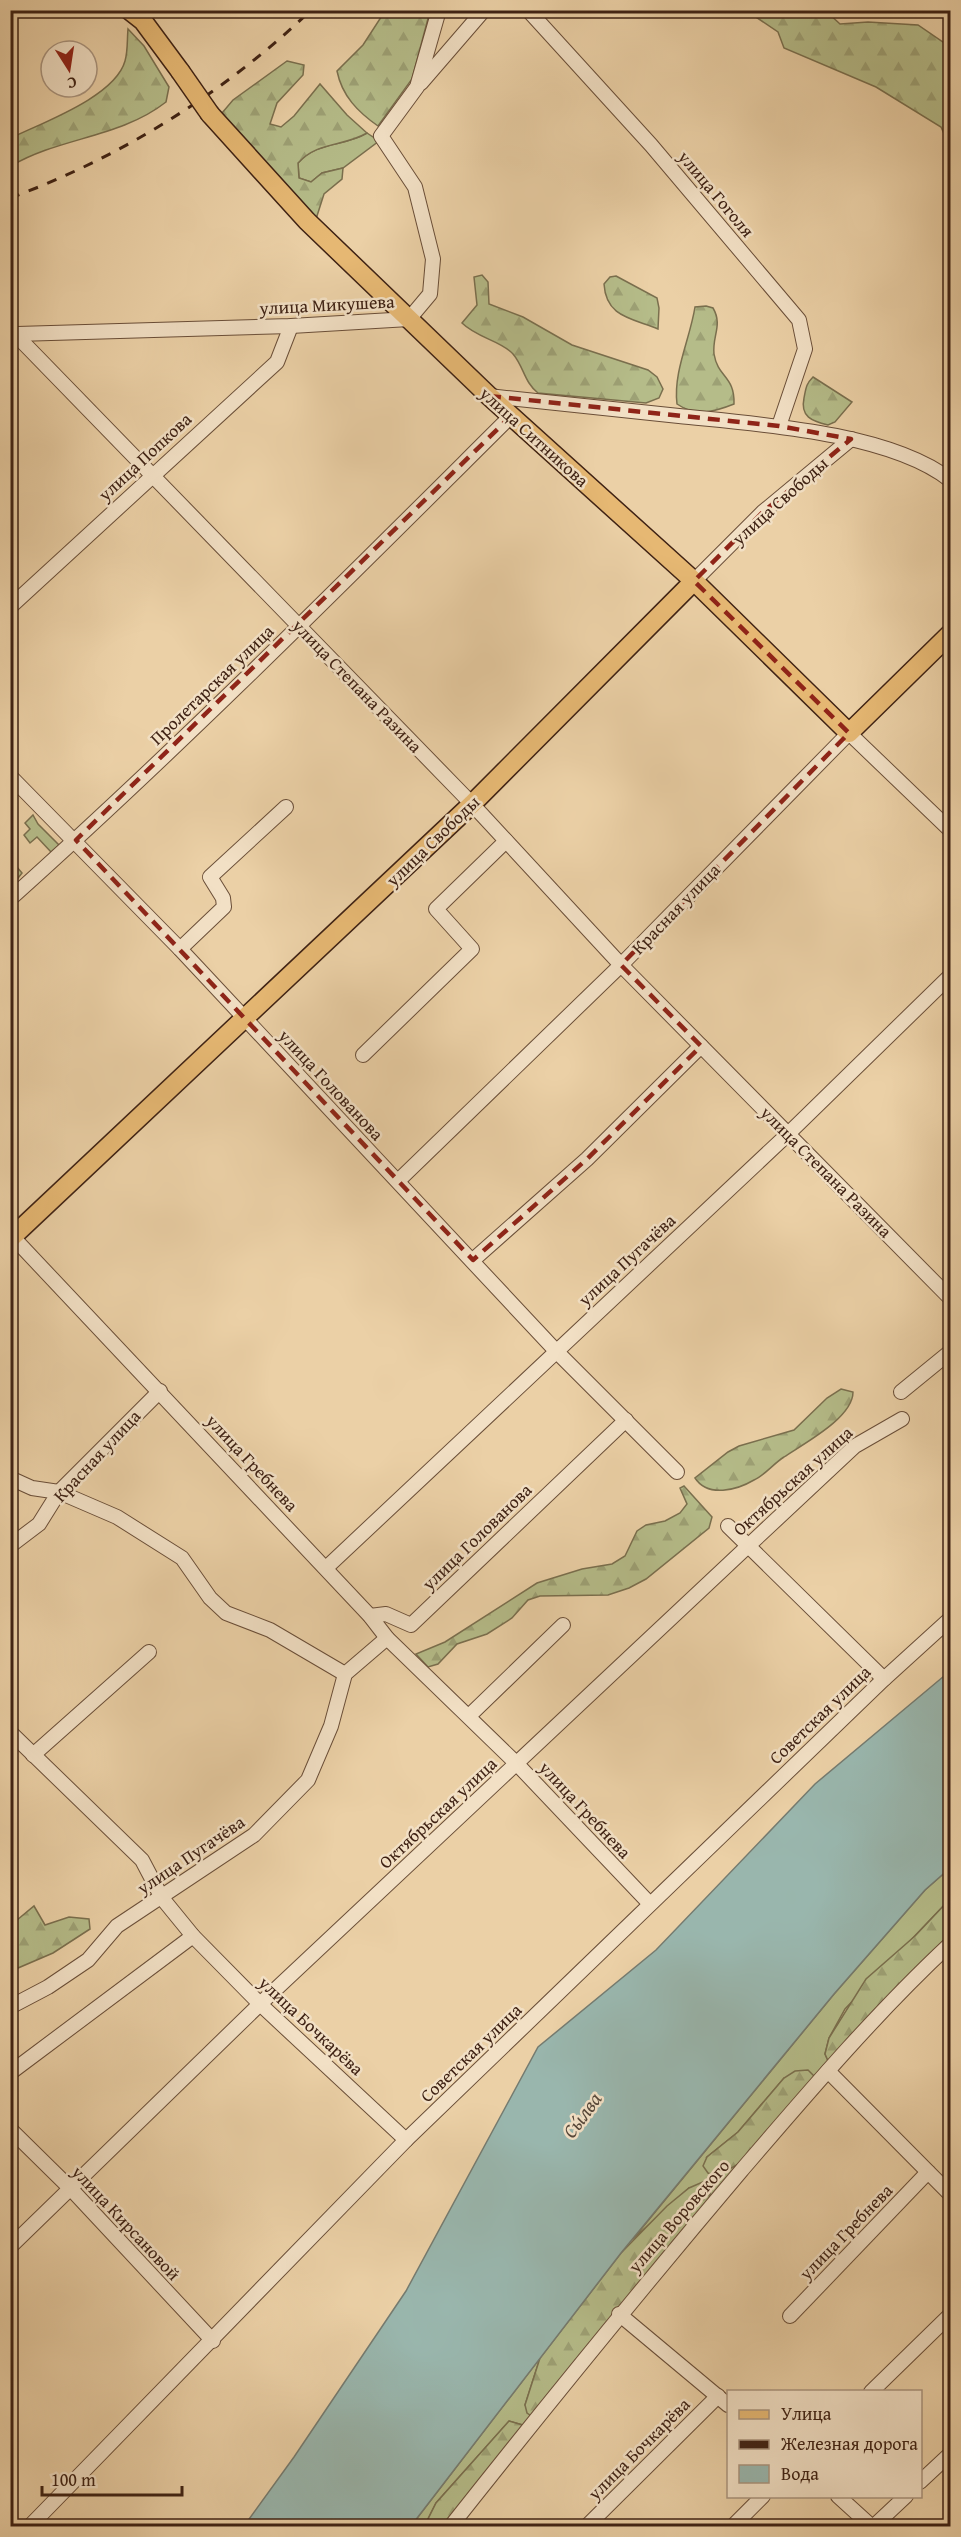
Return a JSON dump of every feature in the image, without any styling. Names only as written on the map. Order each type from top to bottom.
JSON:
[{"type":"main road","name":"улица Ситникова","points":[[141,14],[210,114],[307,221],[510,417],[694,581],[849,733]]},
{"type":"main road","name":"улица Свободы","points":[[11,1237],[472,804],[694,581]]},
{"type":"main road","name":"Красная улица","points":[[849,733],[951,634]]},
{"type":"street","name":"улица Микушева","points":[[13,333],[291,326],[409,319],[430,294],[433,259],[416,187],[381,136],[417,87],[440,10]]},
{"type":"street","points":[[417,87],[484,10]]},
{"type":"street","name":"улица Гоголя","points":[[528,10],[651,145],[799,320],[805,349],[779,426]]},
{"type":"street","name":"улица Попкова","points":[[10,607],[151,475],[277,362],[291,326]]},
{"type":"street","name":"улица Степана Разина","points":[[13,333],[472,804],[621,965],[951,1298]]},
{"type":"street","points":[[489,396],[779,426],[851,439],[935,468],[951,480]]},
{"type":"street","name":"Пролетарская улица","points":[[10,899],[76,840],[300,626],[510,417]]},
{"type":"street","name":"улица Свободы","points":[[694,581],[763,512],[851,439]]},
{"type":"street","name":"улица Ситникова","points":[[849,733],[951,830]]},
{"type":"street","name":"Красная улица","points":[[398,1181],[621,965],[849,733]]},
{"type":"street","name":"улица Голованова","points":[[10,776],[76,840],[180,949],[556,1351],[677,1472]]},
{"type":"street","points":[[180,949],[224,907],[223,898],[210,877],[286,807]]},
{"type":"street","points":[[363,1055],[472,949],[436,909],[506,841]]},
{"type":"street","name":"улица Пугачёва","points":[[326,1568],[788,1134],[951,976]]},
{"type":"street","points":[[473,1260],[587,1159],[701,1046]]},
{"type":"street","name":"улица Гребнева","points":[[11,1237],[326,1568],[387,1638],[517,1764],[650,1904]]},
{"type":"street","points":[[901,1392],[951,1352]]},
{"type":"street","name":"Красная улица","points":[[10,1546],[39,1524],[59,1492],[160,1391]]},
{"type":"street","name":"Октябрьская улица","points":[[10,2247],[72,2190],[260,2004],[855,1446],[902,1419]]},
{"type":"street","name":"улица Голованова","points":[[370,1616],[386,1614],[411,1625],[626,1420]]},
{"type":"street","points":[[10,1478],[32,1488],[59,1492],[117,1517],[182,1558],[210,1598],[226,1612],[270,1630],[345,1674],[387,1638]]},
{"type":"street","points":[[728,1526],[884,1679]]},
{"type":"street","name":"Советская улица","points":[[30,2526],[213,2341],[406,2140],[884,1679],[951,1619]]},
{"type":"street","points":[[469,1716],[562,1624]]},
{"type":"street","points":[[33,1755],[149,1652]]},
{"type":"street","name":"улица Пугачёва","points":[[10,2007],[48,1988],[88,1960],[117,1926],[254,1835],[308,1780],[331,1726],[345,1674]]},
{"type":"street","name":"улица Бочкарёва","points":[[10,1732],[142,1860],[162,1898],[194,1936],[260,2004],[406,2140]]},
{"type":"street","points":[[10,2073],[194,1936]]},
{"type":"street","name":"улица Воровского","points":[[451,2526],[619,2314],[828,2071],[919,1974],[951,1944]]},
{"type":"street","points":[[828,2071],[951,2194]]},
{"type":"street","name":"улица Кирсановой","points":[[11,2130],[72,2190],[213,2341]]},
{"type":"street","name":"улица Гребнева","points":[[790,2316],[928,2172]]},
{"type":"street","name":"улица Бочкарёва","points":[[587,2526],[723,2401],[619,2314]]},
{"type":"street","points":[[872,2390],[951,2315]]},
{"type":"street","points":[[922,2481],[951,2454]]},
{"type":"street","points":[[733,2526],[761,2498]]},
{"type":"street","points":[[840,2498],[867,2525],[903,2498]]},
{"type":"highlighted area","points":[[489,396],[779,426],[851,439],[763,512],[694,581],[849,733],[621,965],[701,1046],[587,1159],[473,1260],[76,840],[510,417]]},
{"type":"green space","points":[[385,11],[430,11],[412,79],[378,126],[352,103],[339,80],[337,71],[363,45]]},
{"type":"green space","points":[[747,11],[826,11],[840,24],[868,22],[918,25],[950,47],[950,131],[946,138],[941,127],[876,87],[784,48],[778,32]]},
{"type":"green space","points":[[128,29],[144,46],[169,87],[166,102],[129,123],[49,149],[11,166],[11,138],[58,117],[89,99],[99,99],[99,92],[118,74],[125,61]]},
{"type":"green space","points":[[287,61],[304,65],[303,75],[277,103],[270,124],[281,127],[294,116],[320,84],[347,115],[367,133],[314,151],[298,163],[299,178],[311,182],[322,173],[343,168],[342,179],[324,194],[316,219],[223,124],[222,113],[233,100]]},
{"type":"green space","points":[[367,133],[379,141],[343,168],[322,173],[311,182],[299,178],[298,163],[305,156],[313,151]]},
{"type":"green space","points":[[482,275],[488,282],[489,304],[523,317],[572,345],[648,370],[657,377],[663,389],[659,398],[646,403],[538,393],[533,389],[513,354],[462,323],[477,305],[474,277]]},
{"type":"green space","points":[[616,276],[657,298],[658,329],[622,315],[609,303],[604,284],[610,277]]},
{"type":"green space","points":[[695,307],[713,308],[716,314],[714,354],[719,368],[732,388],[734,404],[712,411],[698,412],[677,404],[676,392]]},
{"type":"green space","points":[[813,377],[852,402],[835,422],[828,425],[812,420],[804,410],[806,389]]},
{"type":"green space","points":[[33,815],[38,824],[59,845],[51,852],[37,837],[30,843],[24,835],[30,829],[25,823]]},
{"type":"green space","points":[[11,860],[22,873],[11,887]]},
{"type":"green space","points":[[841,1389],[853,1392],[851,1402],[836,1421],[758,1478],[739,1487],[715,1490],[707,1488],[695,1478],[739,1446],[794,1430],[827,1398]]},
{"type":"green space","points":[[684,1486],[712,1517],[709,1528],[646,1579],[608,1595],[540,1596],[528,1600],[512,1618],[487,1634],[457,1644],[438,1664],[428,1667],[416,1654],[445,1642],[537,1583],[582,1569],[612,1564],[625,1556],[637,1531],[646,1525],[665,1521],[680,1513],[687,1504],[680,1488]]},
{"type":"green space","points":[[950,1868],[950,1899],[845,2009],[829,2038],[825,2054],[829,2063],[816,2078],[784,2078],[738,2132],[707,2157],[744,2161],[709,2203],[711,2186],[689,2188],[633,2239],[834,1994],[925,1890]]},
{"type":"green space","points":[[950,1899],[950,1942],[829,2063],[825,2054],[829,2038],[866,1979],[915,1936]]},
{"type":"green space","points":[[34,1906],[45,1925],[69,1917],[89,1919],[90,1929],[53,1953],[11,1971],[11,1925]]},
{"type":"green space","points":[[808,2070],[816,2078],[744,2161],[717,2176],[708,2173],[703,2166],[707,2157],[738,2132],[784,2078],[795,2071]]},
{"type":"green space","points":[[705,2181],[710,2182],[709,2203],[533,2417],[527,2413],[525,2405],[540,2358],[621,2253],[667,2206],[689,2188]]},
{"type":"green space","points":[[540,2358],[525,2405],[533,2417],[526,2426],[509,2421],[436,2503],[426,2523],[428,2526],[411,2526]]},
{"type":"green space","points":[[509,2421],[526,2426],[448,2526],[428,2526],[426,2523],[436,2503]]},
{"type":"water","name":"Сы́лва","points":[[950,1671],[950,1868],[925,1890],[834,1994],[621,2253],[411,2526],[244,2526],[294,2457],[406,2291],[538,2047],[656,1950],[815,1784]]},
{"type":"railway","points":[[10,198],[92,163],[170,119],[208,95],[244,68],[311,10]]}]
